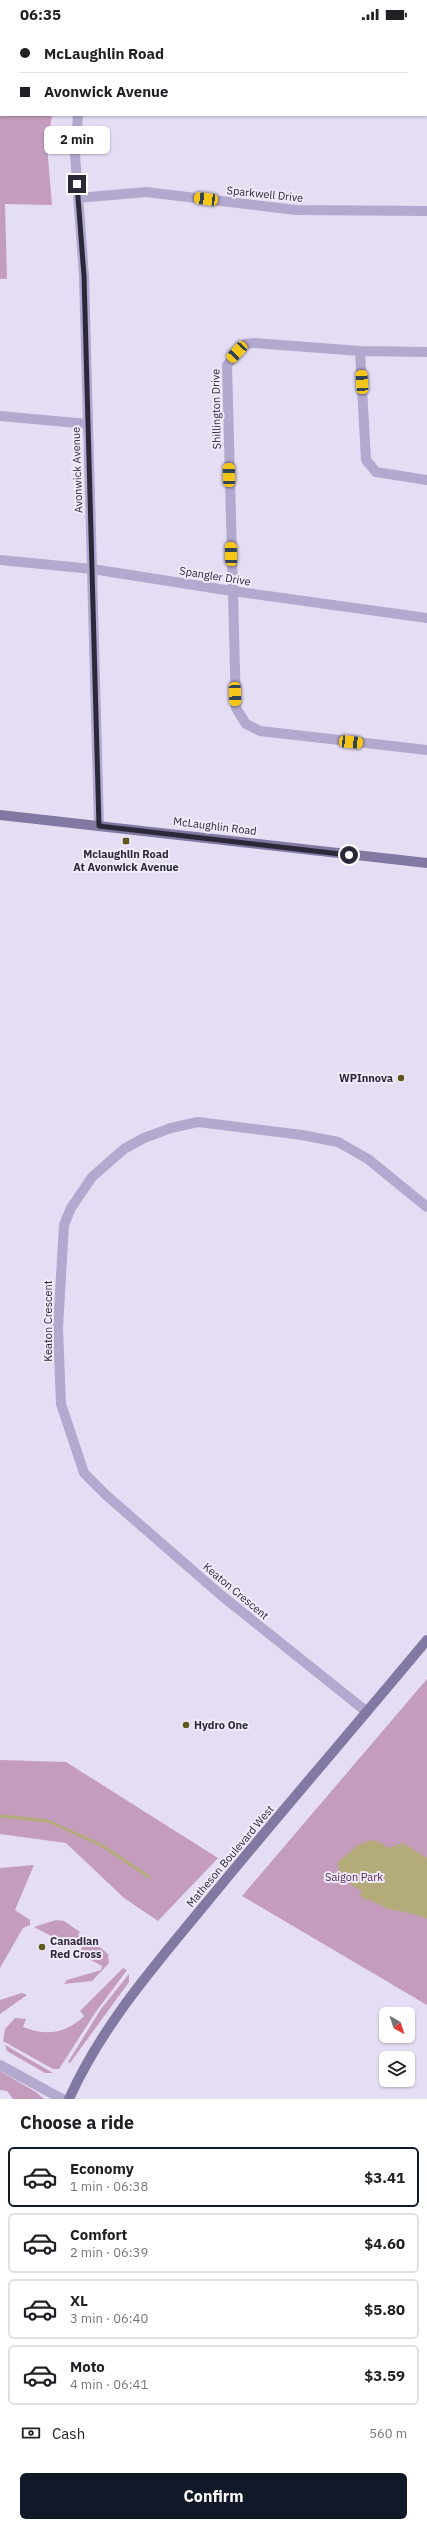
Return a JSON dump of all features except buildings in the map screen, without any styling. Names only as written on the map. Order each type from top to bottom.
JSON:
[{"type":"street","name":"Avonwick Avenue","points":[[78,116],[75,154],[84,276],[99,826]]},
{"type":"street","name":"Sparkwell Drive","points":[[78,198],[146,192],[296,210],[427,211]]},
{"type":"street","name":"Shillington Drive","points":[[427,352],[360,351],[254,343],[245,344],[230,359],[227,365],[236,708],[246,724],[260,732],[427,750]]},
{"type":"street","points":[[360,351],[368,463],[376,472],[427,480]]},
{"type":"street","points":[[0,416],[88,424]]},
{"type":"street","name":"Spangler Drive","points":[[0,560],[92,569],[232,591],[427,618]]},
{"type":"street","name":"McLaughlin Road","points":[[0,815],[427,863]]},
{"type":"street","name":"Keaton Crescent","points":[[367,1712],[217,1592],[106,1495],[84,1473],[61,1404],[58,1328],[64,1225],[71,1208],[92,1177],[124,1150],[144,1138],[170,1128],[198,1122],[302,1135],[338,1142],[368,1159],[427,1207]]},
{"type":"street","name":"Matheson Boulevard West","points":[[69,2099],[81,2070],[118,2013],[235,1867],[427,1640]]},
{"type":"street","points":[[0,2065],[62,2099]]},
{"type":"green space","points":[[0,116],[52,116],[47,146],[52,205],[5,204],[7,279],[0,279]]},
{"type":"green space","name":"Saigon Park","points":[[427,1679],[427,2005],[242,1896]]},
{"type":"green space","points":[[0,1760],[66,1762],[218,1858],[158,1921],[124,1898],[66,1843],[0,1834]]},
{"type":"green space","points":[[34,1865],[15,1910],[30,1920],[30,1925],[23,1928],[0,1968],[0,1868]]},
{"type":"green space","points":[[56,1920],[64,1921],[80,1932],[78,1935],[83,1939],[78,1944],[69,1939],[66,1944],[34,1927]]},
{"type":"green space","points":[[89,1938],[108,1954],[109,1963],[92,1981],[64,1984],[67,1980],[101,1970],[102,1966],[78,1953]]},
{"type":"green space","points":[[123,1968],[127,1970],[95,2013],[59,2069],[53,2069],[3,2041],[5,2029],[15,2018],[26,2019],[23,2027],[40,2032],[55,2032],[70,2027],[84,2016],[80,2011]]},
{"type":"green space","points":[[129,1974],[129,1982],[70,2063],[68,2062],[101,2009]]},
{"type":"green space","points":[[22,1993],[27,1995],[0,2014],[0,2000]]},
{"type":"green space","points":[[5,2045],[53,2073],[45,2073],[7,2051]]},
{"type":"green space","points":[[0,2071],[36,2092],[44,2099],[13,2099],[7,2091],[0,2090]]},
{"type":"shaded area","points":[[372,1840],[382,1843],[388,1848],[403,1843],[427,1858],[427,1919],[414,1914],[388,1909],[368,1899],[365,1900],[360,1895],[362,1890],[357,1889],[339,1876],[338,1862],[360,1844]]},
{"type":"waterway","points":[[0,1816],[48,1821],[101,1845],[149,1877]]},
{"type":"place","name":"Mclaughlin Road At Avonwick Avenue","points":[[126,841]]},
{"type":"place","name":"WPInnova","points":[[401,1078]]},
{"type":"place","name":"Hydro One","points":[[186,1725]]},
{"type":"place","name":"Canadian Red Cross","points":[[42,1947]]},
{"type":"route","points":[[77,184],[84,276],[99,826],[157,831],[349,855]]}]
